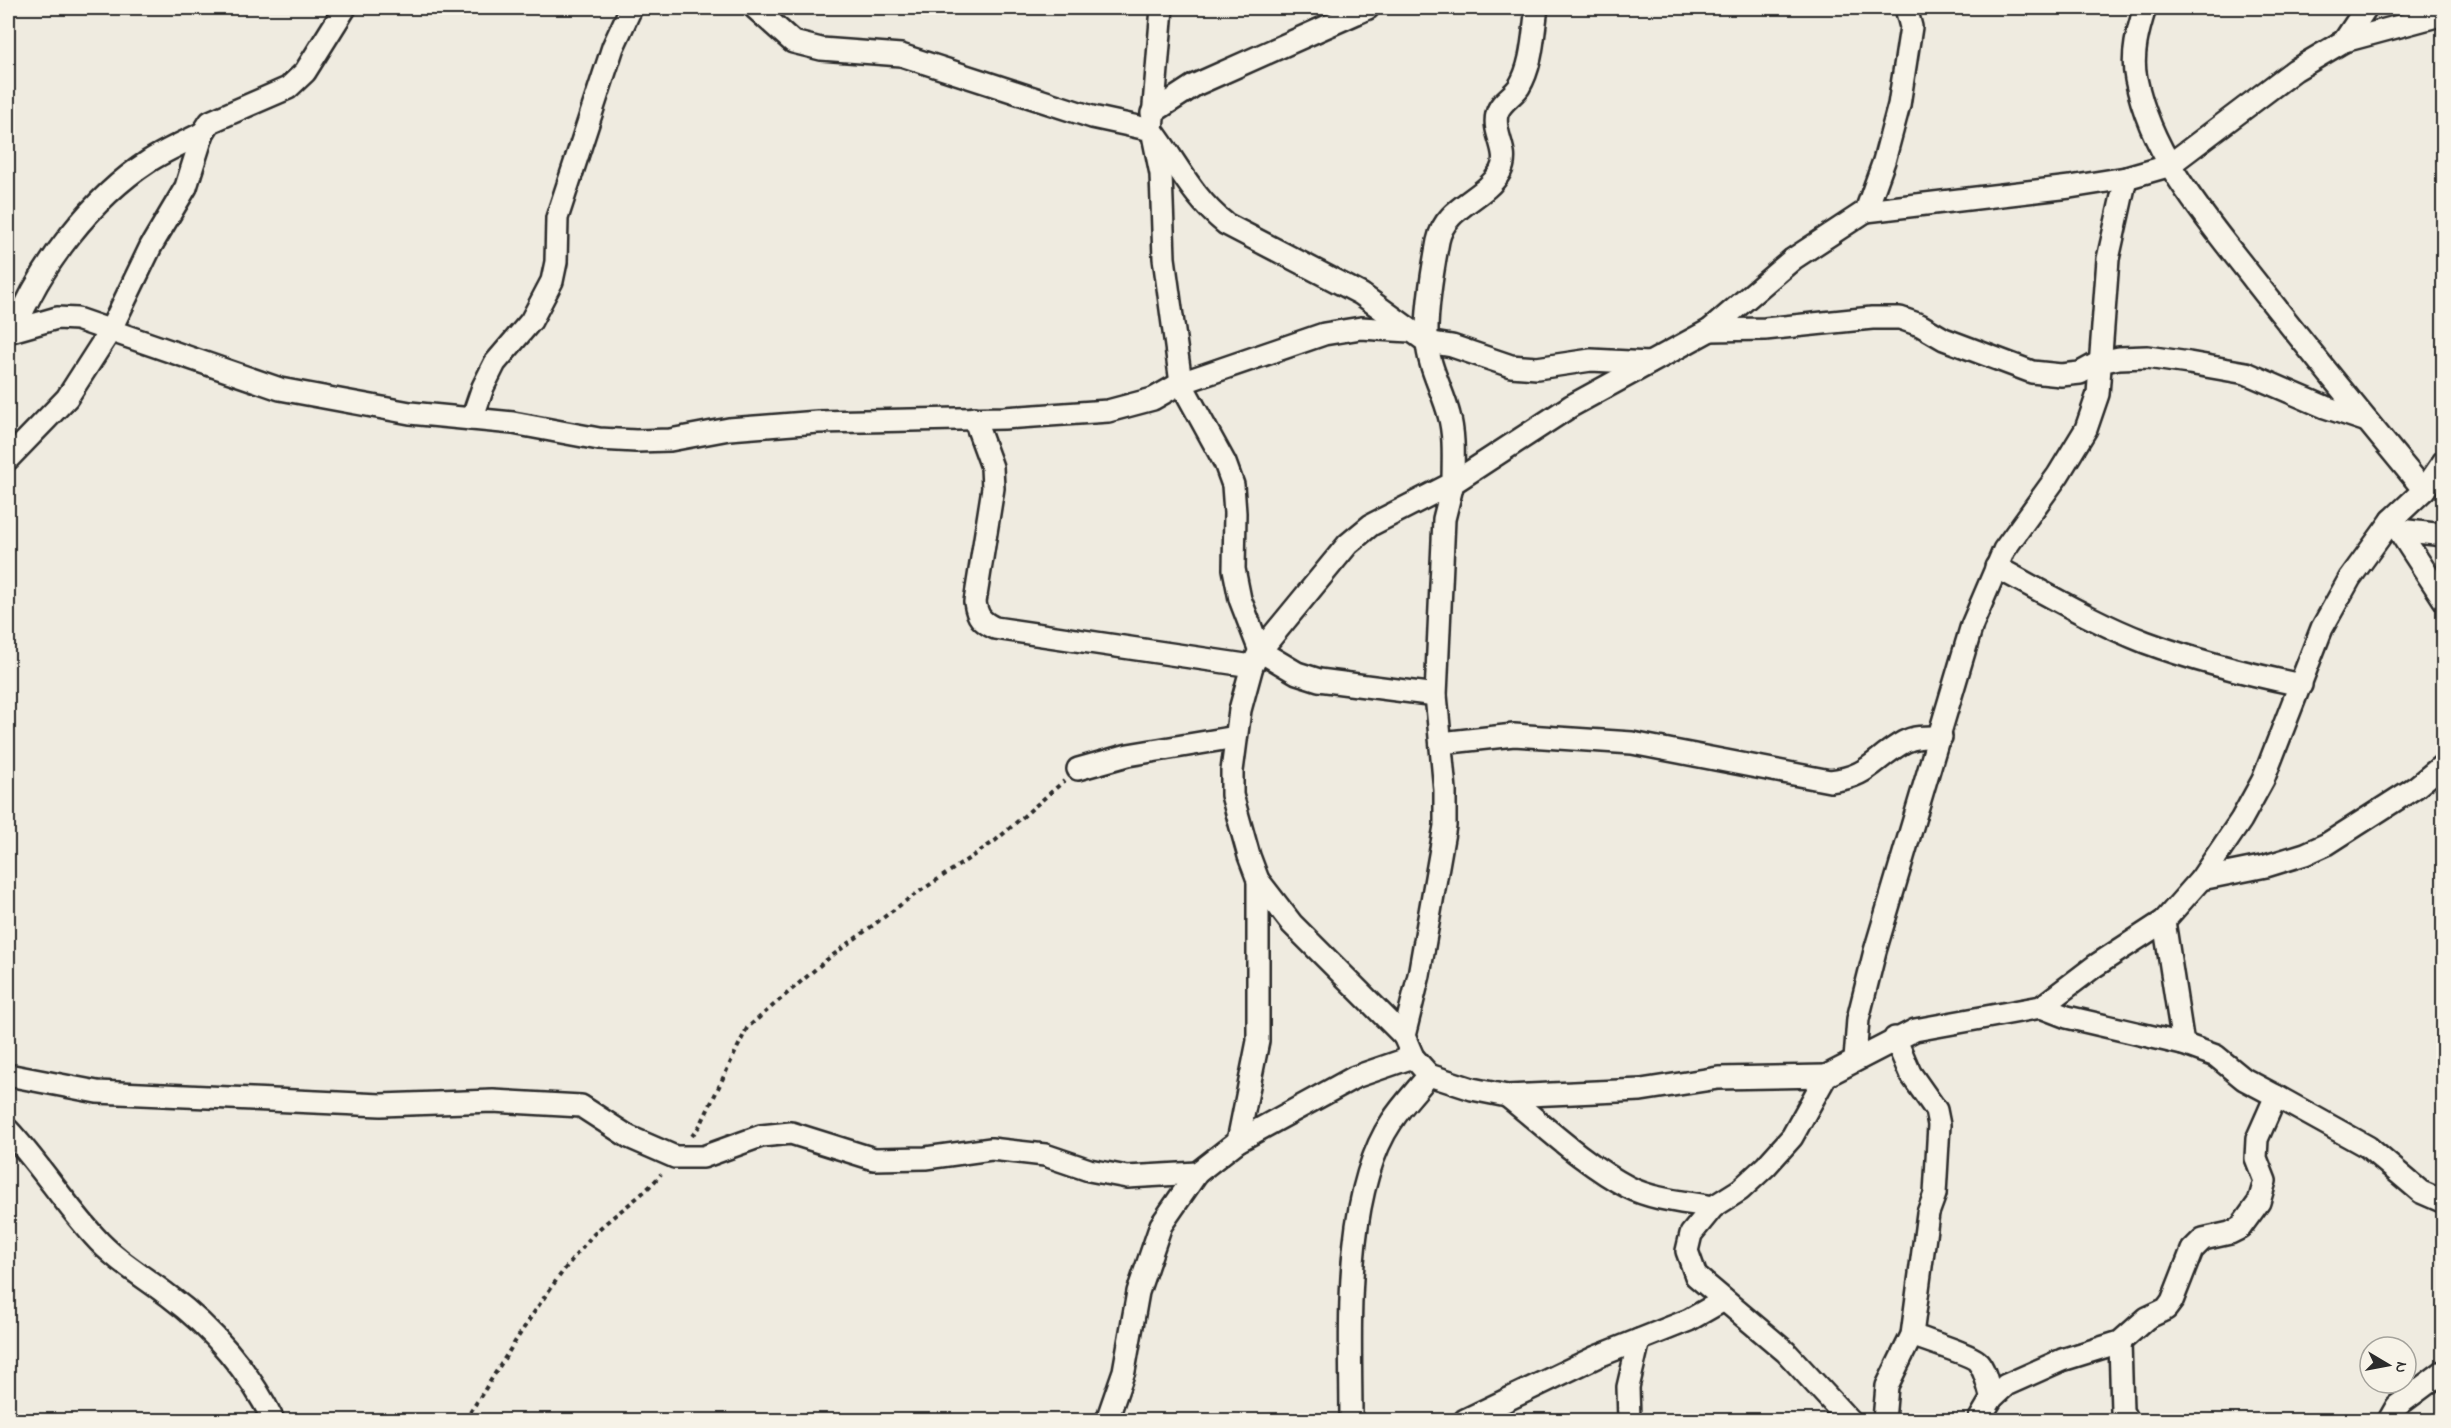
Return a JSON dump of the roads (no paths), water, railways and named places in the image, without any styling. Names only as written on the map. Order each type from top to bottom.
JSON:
[{"type":"street","points":[[8,459],[67,398],[110,332],[146,256],[186,187],[202,133],[210,122],[288,88],[305,72],[345,8]]},
{"type":"street","points":[[472,419],[483,387],[495,363],[531,321],[552,281],[556,262],[556,219],[613,47],[631,8]]},
{"type":"street","points":[[755,8],[793,42],[821,49],[901,54],[1092,117],[1152,122],[1195,86],[1368,8]]},
{"type":"street","points":[[1162,8],[1152,122],[1161,174],[1164,258],[1180,383],[1225,463],[1233,485],[1234,569],[1256,659]]},
{"type":"street","points":[[1419,336],[1442,229],[1457,209],[1496,178],[1503,166],[1503,153],[1495,123],[1497,113],[1500,105],[1518,87],[1526,73],[1537,8]]},
{"type":"street","points":[[1866,211],[1884,161],[1899,105],[1911,27],[1906,8]]},
{"type":"street","points":[[2145,8],[2134,53],[2135,77],[2143,108],[2168,166],[2367,421],[2424,490]]},
{"type":"street","points":[[2344,41],[2366,8]]},
{"type":"street","points":[[2444,14],[2344,41],[2295,70],[2168,166],[2126,178],[1866,211],[1793,259],[1710,330],[1570,406],[1453,483],[1371,525],[1348,544],[1256,659],[1236,737],[1232,795],[1237,819],[1258,880],[1292,924],[1404,1035],[1413,1057],[1429,1075],[1473,1089],[1507,1096],[1641,1090],[1718,1078],[1826,1076],[1895,1038],[1915,1030],[2041,1007],[2094,966],[2164,921],[2201,879],[2241,820],[2263,780],[2322,628],[2350,578],[2424,490],[2444,461]]},
{"type":"street","points":[[1152,122],[1189,187],[1209,210],[1226,224],[1361,294],[1419,336],[1450,416],[1453,483],[1444,519],[1436,695],[1445,826],[1419,975],[1404,1035]]},
{"type":"street","points":[[11,330],[28,296],[74,230],[119,185],[149,161],[202,133]]},
{"type":"street","points":[[1855,1060],[1858,1019],[1872,960],[1941,737],[1972,625],[2004,550],[2058,474],[2086,429],[2098,394],[2108,259],[2115,217],[2126,178]]},
{"type":"street","points":[[11,330],[57,318],[77,320],[280,389],[410,413],[472,419],[599,439],[636,441],[670,440],[729,429],[818,422],[974,418],[1108,411],[1153,399],[1180,383],[1324,334],[1361,328],[1419,336],[1511,366],[1537,368],[1591,360],[1650,363]]},
{"type":"street","points":[[1710,330],[1765,329],[1872,318],[1900,318],[1920,325],[1944,339],[2032,372],[2061,375],[2080,373],[2100,362],[2147,357],[2246,373],[2325,407],[2367,421]]},
{"type":"street","points":[[974,418],[992,467],[993,488],[975,602],[977,615],[986,624],[1017,632],[1256,659],[1319,680],[1436,695]]},
{"type":"street","points":[[2395,525],[2444,535]]},
{"type":"street","points":[[2395,525],[2444,600]]},
{"type":"street","points":[[1996,567],[2070,607],[2144,641],[2240,672],[2301,685]]},
{"type":"street","points":[[1441,743],[1514,735],[1632,743],[1830,781],[1849,778],[1867,770],[1904,742],[1921,736],[1941,737]]},
{"type":"street","points":[[1078,769],[1139,753],[1236,737]]},
{"type":"street","points":[[2201,879],[2266,866],[2306,854],[2327,844],[2416,787],[2444,764]]},
{"type":"street","points":[[1238,1141],[1258,1041],[1258,880]]},
{"type":"street","points":[[2164,921],[2183,1044]]},
{"type":"street","points":[[2041,1007],[2067,1017],[2183,1044],[2216,1056],[2244,1079],[2368,1147],[2421,1192],[2444,1202]]},
{"type":"street","points":[[1884,1420],[1887,1386],[1911,1335],[1928,1213],[1935,1194],[1941,1132],[1935,1110],[1910,1073],[1895,1038]]},
{"type":"street","points":[[1107,1420],[1124,1371],[1138,1292],[1161,1225],[1197,1173],[1238,1141],[1354,1077],[1413,1057]]},
{"type":"street","points":[[8,1075],[98,1092],[381,1105],[493,1101],[581,1106],[630,1137],[675,1157],[703,1157],[760,1136],[791,1133],[874,1159],[926,1158],[991,1149],[1046,1155],[1089,1170],[1127,1177],[1197,1173]]},
{"type":"street","points":[[1352,1420],[1354,1265],[1360,1202],[1372,1161],[1391,1122],[1429,1075]]},
{"type":"street","points":[[1826,1076],[1792,1137],[1740,1190],[1713,1207],[1691,1234],[1687,1251],[1696,1276],[1786,1352],[1849,1420]]},
{"type":"street","points":[[1507,1096],[1580,1156],[1629,1187],[1665,1198],[1713,1207]]},
{"type":"street","points":[[1978,1420],[1992,1398],[2006,1385],[2062,1360],[2120,1342],[2147,1318],[2166,1310],[2172,1301],[2192,1250],[2203,1239],[2230,1233],[2240,1228],[2259,1202],[2265,1181],[2256,1158],[2257,1139],[2276,1096]]},
{"type":"street","points":[[8,1130],[44,1170],[94,1236],[130,1270],[170,1296],[222,1343],[263,1400],[273,1420]]},
{"type":"street","points":[[1465,1420],[1639,1340],[1689,1320],[1724,1300]]},
{"type":"street","points":[[1911,1335],[1951,1352],[1968,1355],[1978,1362],[1992,1398]]},
{"type":"street","points":[[1629,1420],[1628,1387],[1639,1340]]},
{"type":"street","points":[[2120,1342],[2121,1404],[2127,1420]]},
{"type":"street","points":[[2389,1420],[2397,1406],[2444,1371]]}]
